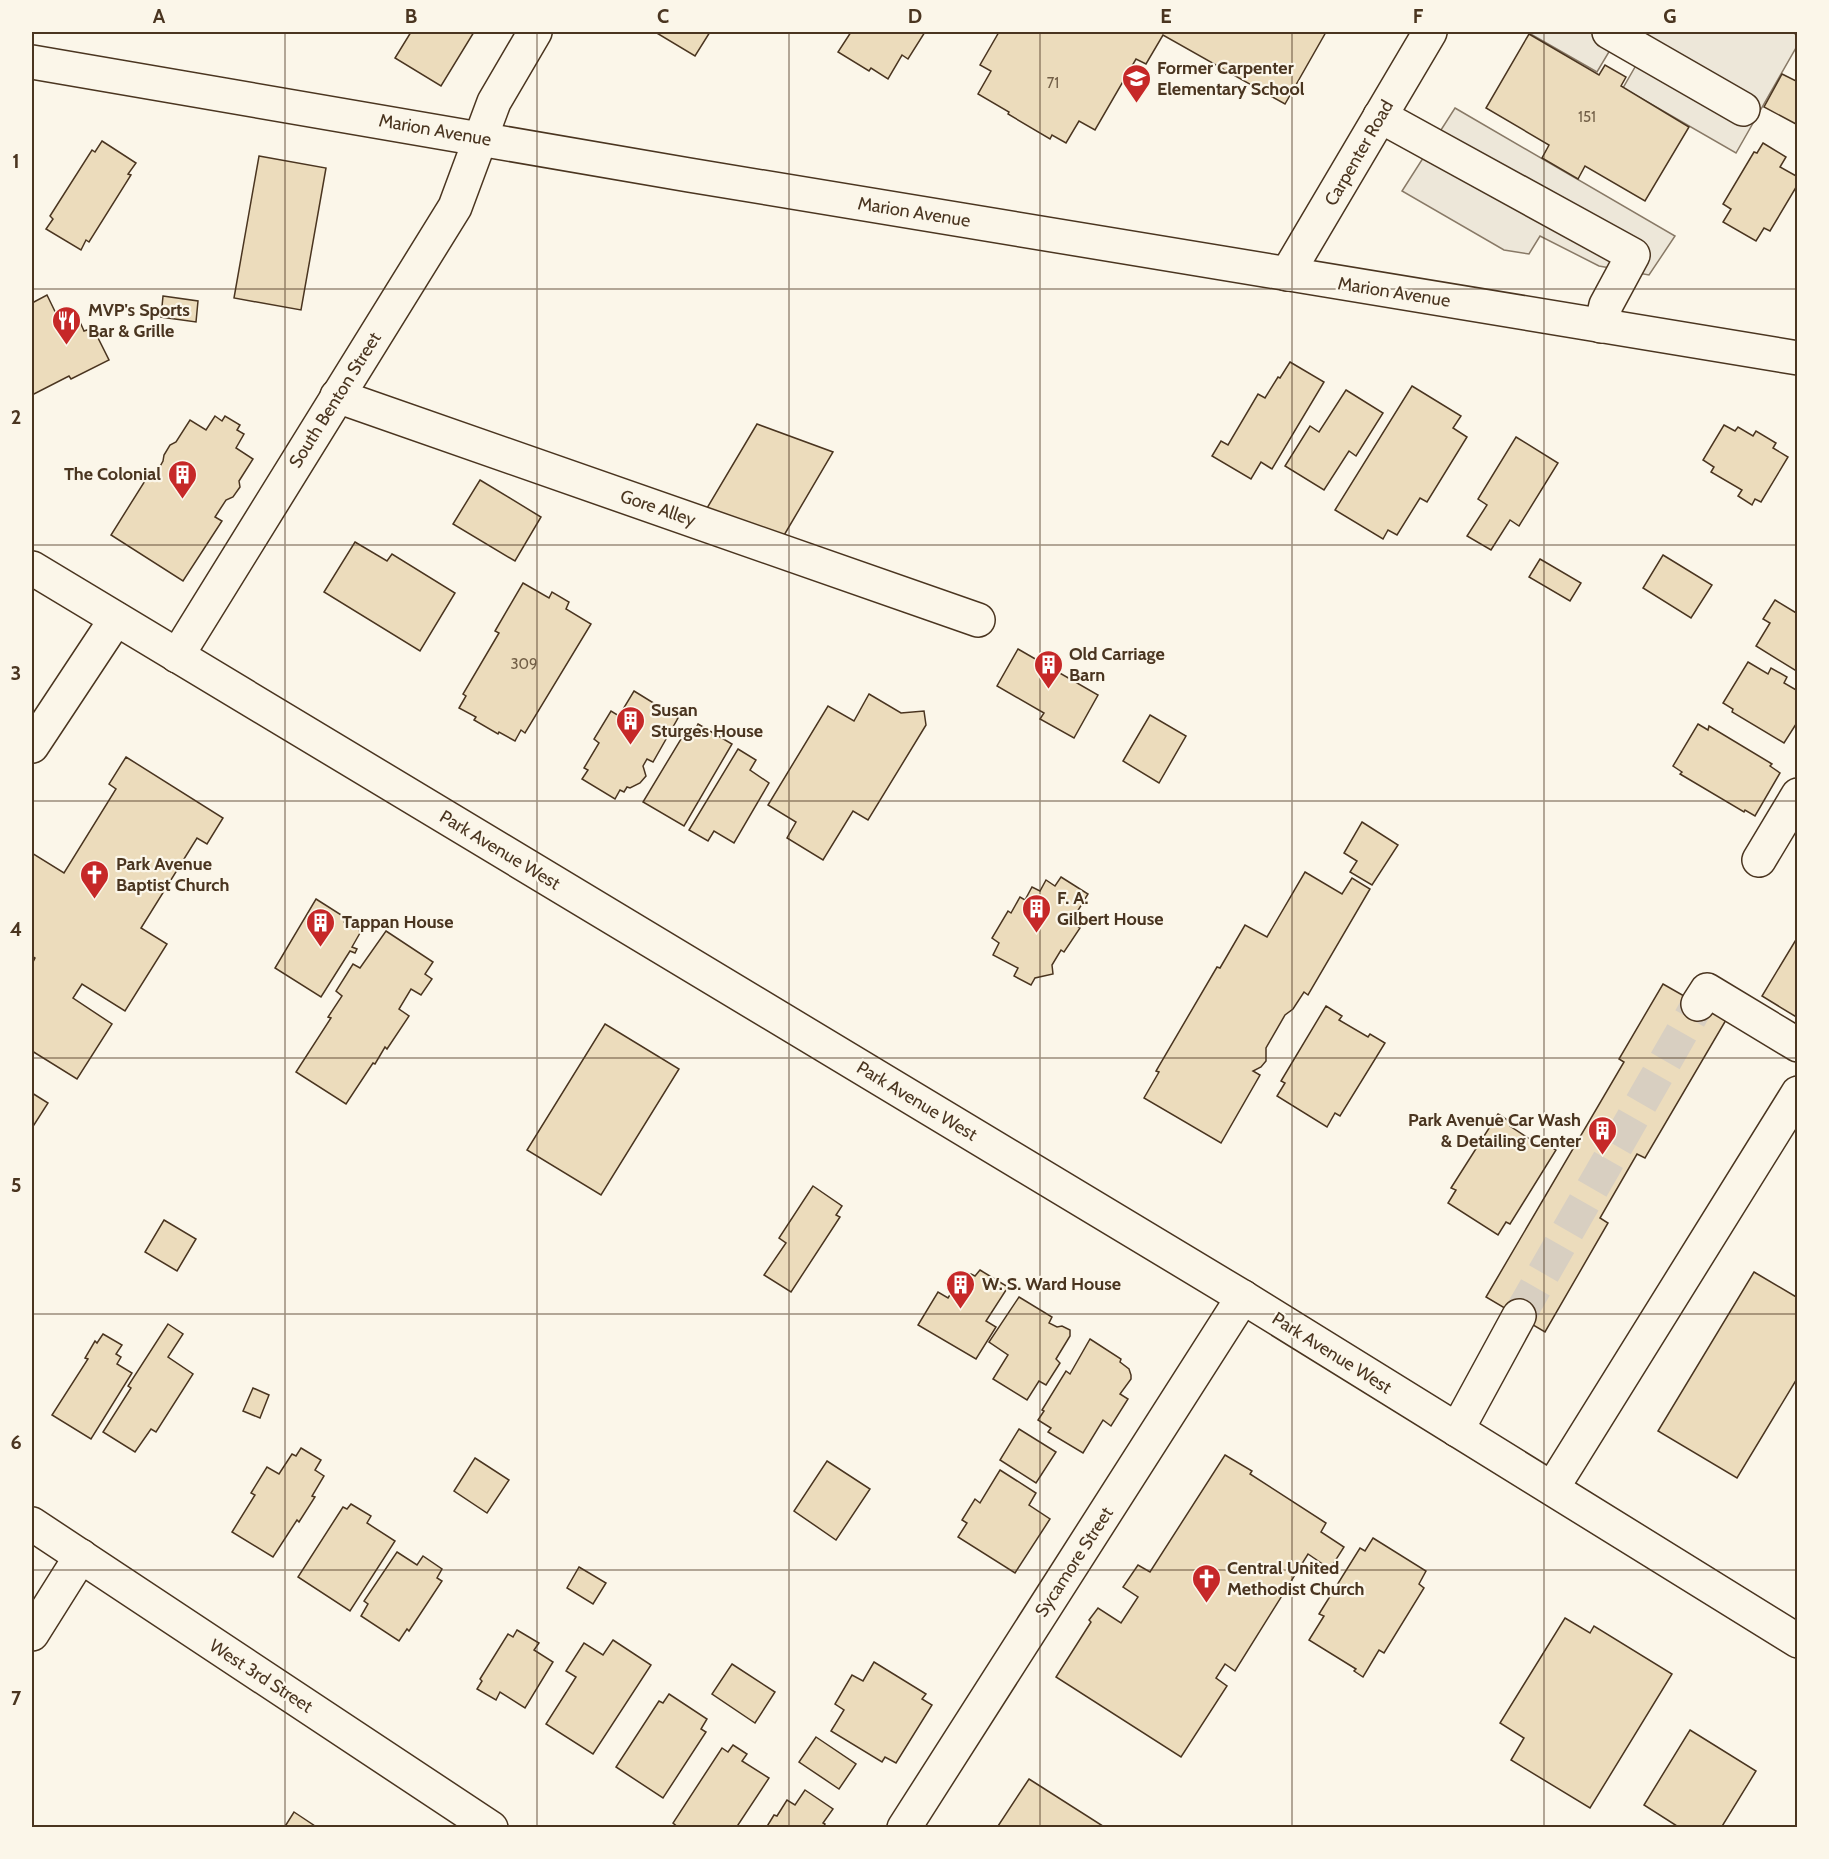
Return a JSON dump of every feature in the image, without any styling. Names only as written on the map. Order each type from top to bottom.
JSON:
[{"type":"street","name":"South Benton Street","points":[[177,656],[455,207],[494,102],[535,32]]},
{"type":"street","points":[[1609,32],[1743,109]]},
{"type":"street","name":"Carpenter Road","points":[[1287,274],[1380,116],[1418,37]]},
{"type":"street","name":"Marion Avenue","points":[[32,63],[689,175],[1797,358]]},
{"type":"street","points":[[1380,116],[1633,255],[1606,305],[1601,326]]},
{"type":"street","name":"Gore Alley","points":[[337,396],[978,620]]},
{"type":"street","name":"Park Avenue West","points":[[32,568],[1243,1297],[1456,1430],[1795,1634]]},
{"type":"street","points":[[32,746],[116,619]]},
{"type":"street","points":[[1759,860],[1797,795]]},
{"type":"street","points":[[1698,1004],[1707,990],[1797,1045]]},
{"type":"street","points":[[1553,1487],[1797,1093]]},
{"type":"street","name":"Sycamore Street","points":[[904,1827],[1243,1297]]},
{"type":"street","points":[[1456,1430],[1518,1316]]},
{"type":"street","name":"West 3rd Street","points":[[32,1524],[491,1827]]},
{"type":"street","points":[[32,1634],[81,1556]]},
{"type":"shaded area","points":[[1527,32],[1792,32],[1797,35],[1797,46],[1736,153],[1623,88],[1639,60],[1613,45],[1597,72]]},
{"type":"shaded area","points":[[1455,108],[1675,236],[1649,275],[1599,266],[1540,236],[1529,254],[1504,250],[1402,191]]},
{"type":"building","points":[[411,32],[474,32],[441,86],[395,58]]},
{"type":"building","points":[[655,32],[710,32],[695,56]]},
{"type":"building","points":[[851,32],[925,32],[908,59],[902,55],[888,79],[871,68],[869,71],[838,52]]},
{"type":"building","points":[[999,32],[1326,32],[1285,104],[1163,35],[1146,64],[1136,59],[1095,130],[1079,121],[1066,143],[1052,135],[1050,139],[978,94],[991,71],[980,65]]},
{"type":"building","points":[[1529,34],[1599,75],[1605,65],[1626,77],[1621,86],[1689,127],[1645,201],[1585,166],[1578,179],[1542,158],[1549,145],[1486,108]]},
{"type":"building","points":[[1782,74],[1796,81],[1798,77],[1798,122],[1796,124],[1764,107]]},
{"type":"building","points":[[102,141],[136,163],[128,174],[131,175],[89,242],[86,240],[81,250],[46,229],[53,219],[50,216],[92,150],[95,152]]},
{"type":"building","points":[[1763,143],[1786,157],[1780,167],[1798,177],[1798,184],[1770,231],[1764,228],[1756,241],[1723,222],[1731,209],[1723,204],[1754,152],[1757,153]]},
{"type":"building","points":[[259,156],[326,168],[301,310],[234,298]]},
{"type":"building","name":"MVP's Sports Bar & Grille","points":[[47,295],[64,330],[80,322],[84,331],[93,328],[109,360],[71,379],[69,376],[32,395],[32,303]]},
{"type":"building","points":[[163,296],[198,301],[196,322],[161,317]]},
{"type":"building","points":[[1290,362],[1324,382],[1272,469],[1261,462],[1251,479],[1212,456],[1221,441],[1228,445],[1258,394],[1265,398]]},
{"type":"building","points":[[1412,386],[1461,416],[1453,428],[1467,437],[1427,502],[1420,498],[1397,535],[1388,530],[1383,539],[1335,510]]},
{"type":"building","points":[[1346,390],[1383,413],[1356,456],[1349,451],[1324,490],[1285,466],[1310,426],[1319,432]]},
{"type":"building","name":"The Colonial","points":[[215,416],[222,421],[225,416],[240,425],[237,430],[244,434],[236,448],[253,459],[239,481],[240,487],[233,497],[226,500],[215,517],[222,521],[183,581],[111,535],[148,476],[153,479],[170,445],[176,442],[190,420],[206,430]]},
{"type":"building","points":[[757,424],[833,452],[783,537],[707,508]]},
{"type":"building","points":[[1724,425],[1735,431],[1738,427],[1753,436],[1756,431],[1776,443],[1773,448],[1788,457],[1761,502],[1755,499],[1752,505],[1738,496],[1742,490],[1711,472],[1714,467],[1703,460]]},
{"type":"building","points":[[1516,437],[1558,463],[1519,526],[1510,520],[1491,550],[1467,536],[1487,505],[1478,499]]},
{"type":"building","points":[[480,480],[541,517],[515,561],[453,524]]},
{"type":"building","points":[[355,542],[387,561],[392,554],[455,593],[420,651],[324,592]]},
{"type":"building","points":[[1663,555],[1712,585],[1691,618],[1643,588]]},
{"type":"building","points":[[1540,559],[1581,583],[1570,601],[1529,577]]},
{"type":"building","points":[[523,583],[549,598],[552,592],[569,602],[566,609],[591,624],[525,733],[521,730],[515,741],[474,720],[476,717],[459,708],[466,696],[463,694],[499,633],[495,631]]},
{"type":"building","points":[[1775,600],[1798,614],[1798,672],[1756,646],[1770,623],[1763,619]]},
{"type":"building","name":"Old Carriage Barn","points":[[1018,649],[1098,695],[1074,738],[1040,719],[1044,713],[997,686]]},
{"type":"building","points":[[1748,662],[1768,674],[1771,668],[1787,677],[1784,683],[1798,691],[1798,721],[1784,743],[1732,712],[1733,709],[1723,703]]},
{"type":"building","name":"Susan Sturges House","points":[[634,691],[678,718],[653,762],[647,759],[643,766],[646,776],[640,783],[630,788],[627,787],[624,792],[620,790],[615,799],[582,779],[588,770],[584,768],[599,743],[594,739],[611,711],[619,716]]},
{"type":"building","points":[[869,694],[901,713],[924,711],[926,725],[868,820],[853,811],[823,860],[787,838],[796,822],[768,805],[828,706],[854,721]]},
{"type":"building","points":[[1150,715],[1186,736],[1159,783],[1123,761]]},
{"type":"building","points":[[698,724],[732,744],[684,826],[643,802],[684,734],[688,737],[690,732],[693,734]]},
{"type":"building","points":[[1698,724],[1708,730],[1709,726],[1772,764],[1770,766],[1780,773],[1755,816],[1745,810],[1744,812],[1680,774],[1682,772],[1673,766]]},
{"type":"building","points":[[738,749],[756,760],[750,770],[769,783],[734,843],[714,831],[708,841],[689,830]]},
{"type":"building","name":"Park Avenue Baptist Church","points":[[126,757],[223,818],[207,844],[197,838],[141,928],[167,944],[125,1011],[82,984],[73,998],[112,1024],[77,1079],[32,1051],[32,964],[35,958],[32,956],[32,853],[64,873],[116,789],[109,784]]},
{"type":"building","points":[[1362,822],[1398,845],[1372,885],[1350,872],[1357,861],[1344,853]]},
{"type":"building","points":[[1305,872],[1342,894],[1352,878],[1370,889],[1308,995],[1304,992],[1293,1009],[1285,1015],[1266,1048],[1266,1061],[1253,1071],[1260,1075],[1221,1143],[1144,1098],[1159,1072],[1156,1071],[1217,967],[1220,968],[1245,925],[1267,937]]},
{"type":"building","name":"F. A. Gilbert House","points":[[1061,877],[1088,894],[1071,922],[1080,928],[1064,952],[1061,950],[1052,965],[1053,974],[1035,978],[1031,985],[1014,976],[1018,968],[993,955],[999,943],[992,938],[1008,911],[1011,913],[1020,897],[1025,900],[1032,887],[1040,891],[1046,880],[1055,886]]},
{"type":"building","name":"Tappan House","points":[[316,899],[346,918],[344,922],[349,927],[359,929],[360,933],[352,947],[357,949],[355,953],[350,951],[321,997],[275,968]]},
{"type":"building","points":[[386,931],[433,962],[425,974],[432,979],[421,995],[411,989],[399,1009],[409,1016],[387,1049],[385,1047],[375,1064],[373,1063],[346,1104],[296,1072],[331,1018],[328,1017],[342,996],[336,991],[353,964],[360,968]]},
{"type":"building","points":[[1798,939],[1798,1018],[1762,996]]},
{"type":"building","name":"Park Avenue Car Wash & Detailing Center","points":[[1663,984],[1726,1020],[1645,1158],[1637,1154],[1600,1218],[1608,1223],[1545,1332],[1486,1297],[1624,1062],[1619,1059]]},
{"type":"building","points":[[1326,1006],[1342,1016],[1339,1020],[1368,1037],[1370,1034],[1385,1043],[1340,1116],[1335,1113],[1327,1127],[1277,1096],[1285,1083],[1281,1081]]},
{"type":"building","points":[[605,1024],[679,1069],[601,1195],[527,1150]]},
{"type":"building","points":[[32,1093],[48,1103],[32,1128]]},
{"type":"building","points":[[1498,1114],[1512,1123],[1510,1126],[1540,1146],[1543,1142],[1556,1150],[1510,1224],[1506,1222],[1498,1235],[1448,1203],[1456,1190],[1451,1188]]},
{"type":"building","points":[[813,1186],[842,1206],[836,1215],[840,1217],[791,1292],[764,1275],[786,1243],[779,1238]]},
{"type":"building","points":[[164,1220],[196,1239],[177,1271],[145,1252]]},
{"type":"building","name":"W. S. Ward House","points":[[980,1270],[1008,1287],[986,1321],[996,1327],[976,1359],[918,1325],[938,1292],[948,1298],[960,1279],[966,1274],[975,1276]]},
{"type":"building","points":[[1754,1272],[1798,1298],[1798,1377],[1737,1478],[1658,1431]]},
{"type":"building","points":[[1019,1297],[1052,1317],[1049,1323],[1070,1330],[1070,1336],[1056,1359],[1060,1363],[1046,1385],[1039,1381],[1027,1400],[993,1379],[1008,1355],[989,1342]]},
{"type":"building","points":[[168,1324],[183,1334],[168,1357],[193,1374],[156,1432],[151,1429],[135,1452],[103,1432],[131,1388],[128,1386]]},
{"type":"building","points":[[103,1334],[122,1345],[116,1354],[121,1357],[117,1364],[132,1373],[91,1439],[52,1415],[88,1359],[85,1358],[95,1341],[97,1343]]},
{"type":"building","points":[[1090,1339],[1121,1359],[1120,1362],[1129,1369],[1131,1379],[1120,1394],[1128,1399],[1111,1426],[1103,1420],[1083,1453],[1048,1432],[1051,1428],[1038,1420],[1066,1371],[1070,1374]]},
{"type":"building","points":[[253,1388],[269,1395],[260,1418],[243,1411]]},
{"type":"building","points":[[1019,1429],[1056,1452],[1036,1483],[1000,1460]]},
{"type":"building","points":[[301,1448],[321,1460],[315,1470],[324,1476],[312,1496],[315,1497],[273,1557],[232,1532],[255,1495],[251,1493],[267,1467],[279,1474],[292,1454],[296,1456]]},
{"type":"building","name":"Central United Methodist Church","points":[[1225,1455],[1252,1471],[1250,1474],[1326,1523],[1321,1532],[1344,1547],[1330,1569],[1308,1554],[1235,1671],[1225,1664],[1216,1678],[1227,1686],[1181,1757],[1056,1677],[1098,1608],[1121,1623],[1138,1597],[1123,1587],[1138,1565],[1150,1572]]},
{"type":"building","points":[[475,1458],[509,1480],[487,1513],[454,1491]]},
{"type":"building","points":[[827,1461],[870,1489],[836,1540],[794,1511]]},
{"type":"building","points":[[1000,1470],[1036,1493],[1029,1505],[1050,1519],[1015,1573],[958,1537],[967,1523],[962,1520],[975,1499],[980,1503]]},
{"type":"building","points":[[351,1504],[371,1516],[367,1523],[395,1541],[350,1611],[298,1577],[343,1507],[347,1509]]},
{"type":"building","points":[[1373,1538],[1426,1571],[1419,1584],[1424,1588],[1384,1653],[1379,1650],[1363,1677],[1354,1671],[1356,1669],[1309,1640],[1324,1616],[1319,1614],[1360,1548],[1365,1551]]},
{"type":"building","points":[[397,1552],[417,1565],[423,1556],[442,1569],[437,1578],[442,1581],[409,1631],[407,1629],[399,1641],[361,1616],[368,1604],[364,1601]]},
{"type":"building","points":[[579,1567],[606,1583],[593,1604],[567,1588]]},
{"type":"building","points":[[1565,1618],[1590,1633],[1594,1626],[1672,1674],[1590,1808],[1511,1760],[1524,1738],[1500,1723]]},
{"type":"building","points":[[517,1630],[539,1643],[534,1650],[553,1662],[525,1708],[500,1692],[496,1700],[477,1689],[482,1681],[480,1679],[508,1634],[513,1637]]},
{"type":"building","points":[[613,1640],[651,1665],[593,1754],[546,1724],[576,1677],[566,1671],[584,1643],[603,1655]]},
{"type":"building","points":[[874,1662],[926,1694],[922,1699],[932,1705],[896,1763],[885,1757],[882,1762],[831,1731],[844,1710],[835,1704],[852,1675],[863,1681]]},
{"type":"building","points":[[732,1664],[775,1692],[755,1723],[712,1694]]},
{"type":"building","points":[[669,1694],[707,1719],[701,1729],[706,1732],[663,1798],[616,1767],[659,1701],[663,1703]]},
{"type":"building","points":[[1690,1730],[1756,1771],[1721,1828],[1680,1828],[1644,1805]]},
{"type":"building","points":[[816,1737],[856,1764],[839,1789],[799,1762]]},
{"type":"building","points":[[733,1745],[747,1754],[742,1761],[769,1778],[736,1828],[679,1828],[673,1823],[722,1748],[728,1752]]},
{"type":"building","points":[[1029,1779],[1106,1828],[1001,1828],[998,1826]]},
{"type":"building","points":[[805,1790],[833,1809],[823,1823],[825,1824],[823,1828],[766,1828],[787,1800],[795,1805]]},
{"type":"building","points":[[294,1812],[318,1828],[284,1828]]},
{"type":"tunnel","points":[[1519,1316],[1698,1004]]},
{"type":"place","name":"Former Carpenter Elementary School","points":[[1136,104]]},
{"type":"place","name":"MVP's Sports Bar & Grille","points":[[67,346]]},
{"type":"place","name":"The Colonial","points":[[182,500]]},
{"type":"place","name":"Old Carriage Barn","points":[[1048,690]]},
{"type":"place","name":"Susan Sturges House","points":[[630,746]]},
{"type":"place","name":"Park Avenue Baptist Church","points":[[95,900]]},
{"type":"place","name":"F. A. Gilbert House","points":[[1036,934]]},
{"type":"place","name":"Tappan House","points":[[321,948]]},
{"type":"place","name":"Park Avenue Car Wash & Detailing Center","points":[[1602,1156]]},
{"type":"place","name":"W. S. Ward House","points":[[961,1310]]},
{"type":"place","name":"Central United Methodist Church","points":[[1206,1604]]}]
